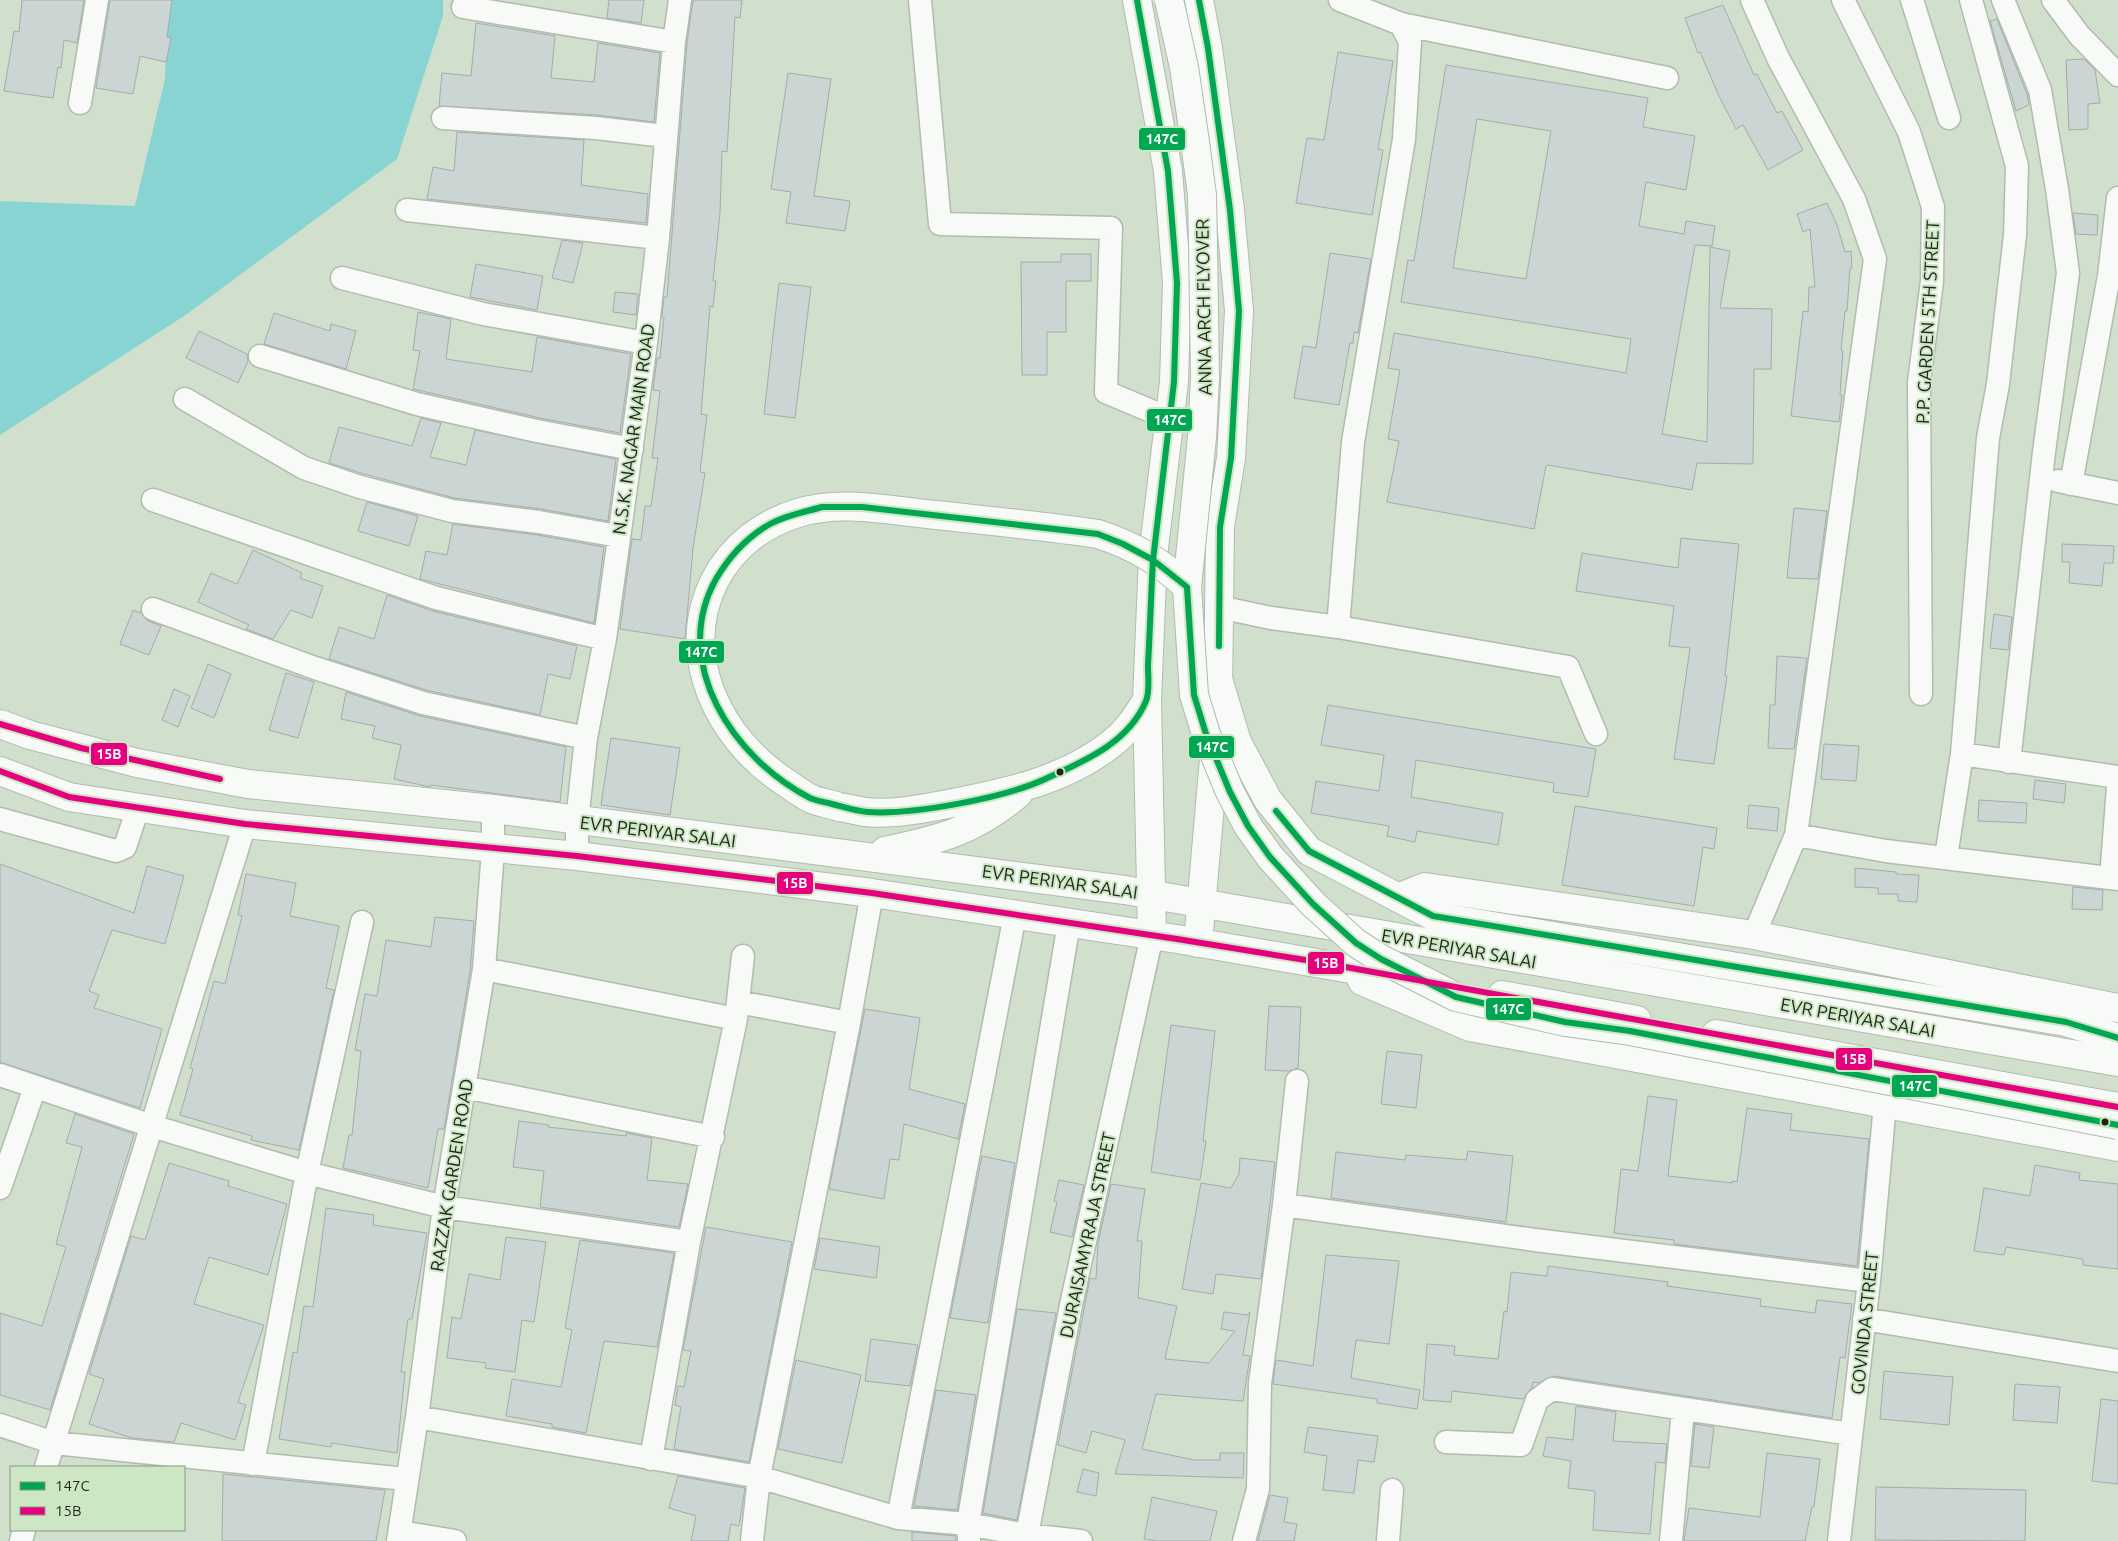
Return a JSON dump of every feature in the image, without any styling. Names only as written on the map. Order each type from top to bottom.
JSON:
[{"type":"main road","points":[[1136,0],[1168,171],[1177,283],[1174,382],[1158,520],[1151,606],[1147,700],[1152,935]]},
{"type":"main road","name":"ANNA ARCH FLYOVER","points":[[1169,0],[1184,67],[1202,195],[1205,378],[1202,437],[1187,587],[1194,695],[1206,734],[1230,792],[1248,826],[1270,857],[1313,904],[1356,943],[1381,959],[1456,997],[1565,1022],[1630,1031],[2118,1125]]},
{"type":"main road","points":[[1198,943],[1203,902],[1219,682],[1220,527],[1231,458],[1239,311],[1230,210],[1208,48],[1199,0]]},
{"type":"main road","points":[[1147,700],[1130,727],[1111,744],[1092,757],[1027,787],[990,796],[894,812],[866,812],[812,799],[767,770],[738,740],[720,711],[705,678],[699,643],[702,618],[709,592],[722,567],[741,545],[770,524],[822,507],[862,507],[1098,534],[1127,543],[1151,557],[1166,567],[1187,587]]},
{"type":"main road","points":[[1158,520],[1220,527]]},
{"type":"main road","points":[[1151,606],[1219,607]]},
{"type":"main road","points":[[1219,682],[1237,742],[1268,800],[1309,851],[1433,916],[2066,1022],[2118,1038]]},
{"type":"main road","name":"EVR PERIYAR SALAI","points":[[0,724],[30,735],[137,763],[248,784],[493,809],[1027,875],[1203,902],[2118,1062]]},
{"type":"main road","name":"EVR PERIYAR SALAI","points":[[0,770],[70,797],[245,824],[493,850],[577,856],[872,893],[1152,935],[1318,962],[2118,1107]]},
{"type":"main road","points":[[861,855],[934,840],[959,832],[997,811],[1027,787]]},
{"type":"main road","points":[[1398,898],[1426,887],[1754,935],[2118,1008]]},
{"type":"main road","points":[[1393,936],[1433,916]]},
{"type":"main road","points":[[1318,962],[1470,1027],[2118,1147]]},
{"type":"street","points":[[80,103],[97,0]]},
{"type":"street","name":"N.S.K. NAGAR MAIN ROAD","points":[[577,856],[578,821],[586,738],[605,639],[646,343],[658,238],[674,42],[680,0]]},
{"type":"street","points":[[1340,0],[1401,24],[1668,78]]},
{"type":"street","points":[[1752,0],[1778,58],[1854,199],[1875,259],[1796,835],[1754,935]]},
{"type":"street","name":"P.P. GARDEN 5TH STREET","points":[[1843,0],[1909,132],[1933,207],[1932,281],[1920,382],[1921,694]]},
{"type":"street","points":[[1912,0],[1949,118]]},
{"type":"street","points":[[1946,857],[1962,754],[1988,438],[1998,384],[2015,235],[2017,166],[1971,0]]},
{"type":"street","points":[[2003,0],[2040,90],[2057,189],[2068,273],[2009,762]]},
{"type":"street","points":[[2053,0],[2079,35],[2118,75]]},
{"type":"street","points":[[916,4],[940,224],[1111,228],[1106,392],[1170,419]]},
{"type":"street","points":[[463,7],[674,42]]},
{"type":"street","points":[[1338,627],[1353,442],[1404,139],[1410,42],[1401,24]]},
{"type":"street","points":[[443,118],[596,128],[665,136]]},
{"type":"street","points":[[2071,484],[2114,277],[2118,198]]},
{"type":"street","points":[[407,210],[658,238]]},
{"type":"street","points":[[342,278],[483,314],[646,343]]},
{"type":"street","points":[[260,356],[417,404],[537,431],[632,449]]},
{"type":"street","points":[[185,399],[304,468],[360,487],[452,511],[539,522],[618,536]]},
{"type":"street","points":[[2042,479],[2118,493]]},
{"type":"street","points":[[152,500],[436,598],[605,639]]},
{"type":"street","points":[[1219,607],[1271,618],[1338,627],[1568,667],[1596,734]]},
{"type":"street","points":[[152,609],[315,668],[423,703],[586,738]]},
{"type":"street","points":[[1962,754],[2118,777]]},
{"type":"street","points":[[1796,835],[1886,851],[2115,879],[2118,787]]},
{"type":"street","points":[[0,819],[116,851],[126,847],[138,808]]},
{"type":"street","name":"RAZZAK GARDEN ROAD","points":[[399,1537],[406,1479],[417,1417],[444,1207],[484,969],[493,850],[493,809]]},
{"type":"street","points":[[46,1466],[245,824]]},
{"type":"street","points":[[752,1541],[759,1477],[849,1023],[872,893]]},
{"type":"street","points":[[898,1518],[1015,915]]},
{"type":"street","points":[[253,1464],[307,1173],[362,922]]},
{"type":"street","points":[[968,1533],[1069,923]]},
{"type":"street","name":"DURAISAMYRAJA STREET","points":[[1027,1535],[1071,1305],[1152,935]]},
{"type":"street","points":[[651,1459],[689,1242],[737,1010],[743,956]]},
{"type":"street","points":[[484,969],[737,1010],[849,1023]]},
{"type":"street","points":[[0,1075],[152,1126],[307,1173],[444,1207],[689,1242]]},
{"type":"street","points":[[1244,1541],[1258,1489],[1260,1383],[1284,1205],[1297,1081]]},
{"type":"street","points":[[0,1188],[35,1087]]},
{"type":"street","points":[[464,1087],[712,1138]]},
{"type":"street","name":"GOVINDA STREET","points":[[1839,1541],[1869,1281],[1885,1104]]},
{"type":"street","points":[[1284,1205],[1525,1239],[1869,1281]]},
{"type":"street","points":[[1864,1319],[2118,1361]]},
{"type":"street","points":[[1446,1442],[1521,1445],[1537,1400],[1552,1389],[1851,1434]]},
{"type":"street","points":[[1671,1541],[1683,1410]]},
{"type":"street","points":[[417,1417],[759,1477],[898,1518],[968,1533],[1027,1535],[1081,1541]]},
{"type":"street","points":[[0,1425],[54,1443],[406,1479]]},
{"type":"street","points":[[1388,1541],[1392,1490]]},
{"type":"street","points":[[399,1537],[455,1541]]},
{"type":"water","points":[[168,0],[443,0],[443,16],[397,159],[187,314],[0,435],[0,201],[135,206],[165,79]]},
{"type":"building","points":[[22,0],[84,0],[77,43],[64,40],[61,68],[58,67],[53,98],[4,91],[14,31],[19,32]]},
{"type":"building","points":[[110,0],[172,0],[167,37],[171,38],[166,62],[140,56],[133,94],[96,88]]},
{"type":"building","points":[[609,0],[644,0],[641,23],[607,18]]},
{"type":"building","points":[[693,0],[742,0],[740,18],[735,17],[727,152],[722,151],[720,213],[713,281],[716,281],[713,307],[710,306],[701,414],[707,415],[700,472],[705,473],[693,548],[685,639],[620,629],[632,539],[641,540],[645,506],[651,506],[658,458],[652,458],[660,391],[653,390],[657,358],[660,358],[664,297],[667,297],[687,43]]},
{"type":"building","points":[[1723,5],[1754,75],[1757,74],[1777,113],[1782,111],[1803,150],[1768,170],[1743,125],[1736,129],[1700,52],[1698,53],[1685,18]]},
{"type":"building","points":[[1997,19],[2027,94],[2029,105],[2016,111],[1990,21]]},
{"type":"building","points":[[476,23],[555,36],[551,78],[594,82],[598,43],[660,53],[654,122],[597,115],[439,106],[442,73],[471,76]]},
{"type":"building","points":[[1338,52],[1393,61],[1378,149],[1383,150],[1372,215],[1296,203],[1307,138],[1324,140]]},
{"type":"building","points":[[2084,59],[2095,70],[2100,103],[2088,104],[2088,129],[2069,130],[2066,60]]},
{"type":"building","points":[[1446,65],[1648,98],[1643,127],[1695,136],[1686,190],[1646,182],[1639,226],[1684,234],[1686,221],[1715,226],[1712,246],[1695,245],[1662,434],[1707,442],[1710,247],[1730,251],[1720,308],[1772,309],[1771,369],[1754,369],[1753,464],[1697,463],[1692,490],[1548,465],[1546,466],[1534,529],[1387,502],[1399,441],[1388,439],[1400,370],[1388,368],[1394,333],[1626,373],[1631,339],[1401,302],[1408,260],[1414,261]],"holes":[[[1477,119],[1551,131],[1526,279],[1453,268]]]},
{"type":"building","points":[[788,73],[831,79],[814,196],[850,201],[845,231],[786,223],[791,192],[771,189]]},
{"type":"building","points":[[457,132],[584,140],[581,185],[648,194],[646,223],[427,199],[433,167],[454,171]]},
{"type":"building","points":[[1827,203],[1837,225],[1845,252],[1851,251],[1852,268],[1850,268],[1847,311],[1845,311],[1841,350],[1843,351],[1840,395],[1842,395],[1839,422],[1791,416],[1803,311],[1808,312],[1809,287],[1815,287],[1810,229],[1803,232],[1797,214]]},
{"type":"building","points":[[2073,213],[2098,215],[2097,235],[2076,234]]},
{"type":"building","points":[[562,240],[583,243],[573,283],[552,278]]},
{"type":"building","points":[[1330,253],[1371,259],[1358,333],[1354,332],[1353,343],[1350,343],[1339,405],[1294,398],[1303,346],[1316,348]]},
{"type":"building","points":[[1061,254],[1091,254],[1091,281],[1066,281],[1066,332],[1047,332],[1047,375],[1022,375],[1021,262],[1061,262]]},
{"type":"building","points":[[476,264],[543,276],[537,310],[470,297]]},
{"type":"building","points":[[779,283],[811,287],[795,418],[764,414]]},
{"type":"building","points":[[615,292],[638,294],[636,315],[613,312]]},
{"type":"building","points":[[418,312],[451,319],[446,359],[532,372],[537,337],[631,354],[620,433],[540,418],[413,389],[420,351],[413,350]]},
{"type":"building","points":[[274,313],[330,331],[331,324],[356,331],[346,369],[264,344]]},
{"type":"building","points":[[199,331],[247,354],[248,361],[238,383],[186,358]]},
{"type":"building","points":[[421,418],[441,423],[430,457],[466,465],[475,430],[616,459],[608,521],[541,509],[454,498],[329,463],[339,427],[412,446]]},
{"type":"building","points":[[367,502],[418,516],[409,546],[358,531]]},
{"type":"building","points":[[1794,508],[1827,511],[1818,579],[1787,578]]},
{"type":"building","points":[[453,524],[537,535],[604,547],[594,623],[420,579],[426,551],[447,555]]},
{"type":"building","points":[[1681,538],[1739,544],[1725,676],[1727,676],[1714,764],[1674,759],[1690,648],[1669,646],[1674,606],[1576,591],[1582,553],[1678,568]]},
{"type":"building","points":[[2062,544],[2114,546],[2113,563],[2104,563],[2102,586],[2069,583],[2070,562],[2062,562]]},
{"type":"building","points":[[253,550],[302,573],[300,578],[323,586],[312,618],[291,610],[273,639],[246,629],[249,625],[198,602],[211,573],[237,584]]},
{"type":"building","points":[[387,595],[433,611],[577,646],[570,679],[548,674],[540,715],[426,690],[329,659],[339,627],[374,639]]},
{"type":"building","points":[[133,610],[141,613],[148,621],[161,626],[149,655],[120,644]]},
{"type":"building","points":[[1994,614],[2012,617],[2008,650],[1990,648]]},
{"type":"building","points":[[1777,656],[1807,658],[1794,749],[1768,748],[1770,705],[1775,705]]},
{"type":"building","points":[[208,664],[231,674],[214,718],[191,708]]},
{"type":"building","points":[[286,673],[314,682],[298,738],[269,730]]},
{"type":"building","points":[[174,689],[190,696],[178,727],[162,720]]},
{"type":"building","points":[[346,692],[420,716],[566,747],[560,802],[431,785],[430,787],[394,779],[401,745],[372,738],[375,726],[341,719]]},
{"type":"building","points":[[1328,705],[1596,749],[1588,797],[1553,792],[1554,783],[1416,760],[1411,797],[1503,813],[1498,845],[1417,831],[1415,842],[1387,836],[1389,826],[1311,813],[1316,781],[1379,791],[1384,755],[1321,745]]},
{"type":"building","points":[[611,738],[680,748],[670,815],[601,805]]},
{"type":"building","points":[[1824,744],[1859,746],[1856,781],[1821,779]]},
{"type":"building","points":[[2035,780],[2066,784],[2064,803],[2033,799]]},
{"type":"building","points":[[1979,800],[2027,803],[2026,823],[1978,821]]},
{"type":"building","points":[[1749,805],[1779,808],[1777,831],[1747,828]]},
{"type":"building","points":[[1575,806],[1717,828],[1714,849],[1703,847],[1694,906],[1562,885]]},
{"type":"building","points":[[0,864],[134,913],[147,866],[184,876],[165,944],[112,930],[89,991],[99,995],[94,1008],[162,1029],[140,1108],[0,1062]]},
{"type":"building","points":[[1855,868],[1896,872],[1896,874],[1919,875],[1917,902],[1898,901],[1898,894],[1878,894],[1878,888],[1855,887]]},
{"type":"building","points":[[246,874],[296,883],[290,916],[339,926],[326,988],[334,990],[299,1150],[251,1140],[252,1136],[180,1115],[193,1069],[190,1068],[214,981],[225,984],[242,916],[238,915]]},
{"type":"building","points":[[2073,887],[2103,890],[2102,910],[2072,909]]},
{"type":"building","points":[[435,917],[474,921],[470,972],[444,1129],[438,1129],[428,1188],[343,1168],[349,1135],[352,1135],[361,1051],[355,1050],[365,994],[377,996],[386,940],[431,947]]},
{"type":"building","points":[[1269,1006],[1301,1007],[1298,1068],[1289,1071],[1265,1070]]},
{"type":"building","points":[[865,1009],[920,1018],[909,1089],[965,1104],[958,1139],[904,1124],[899,1160],[890,1159],[884,1199],[829,1189]]},
{"type":"building","points":[[1171,1025],[1215,1031],[1203,1141],[1206,1141],[1200,1180],[1151,1172]]},
{"type":"building","points":[[1387,1051],[1422,1055],[1416,1108],[1381,1104]]},
{"type":"building","points":[[1648,1096],[1677,1100],[1668,1176],[1737,1182],[1747,1108],[1792,1114],[1790,1130],[1869,1139],[1857,1266],[1674,1244],[1674,1240],[1614,1233],[1621,1169],[1638,1171]]},
{"type":"building","points":[[75,1114],[134,1134],[50,1410],[0,1395],[0,1313],[42,1326],[66,1247],[56,1244],[82,1147],[66,1143]]},
{"type":"building","points":[[519,1121],[549,1125],[548,1127],[626,1136],[626,1133],[652,1138],[647,1180],[688,1184],[679,1227],[540,1207],[544,1171],[513,1167]]},
{"type":"building","points":[[1468,1151],[1513,1156],[1506,1222],[1331,1198],[1336,1152],[1405,1160],[1406,1155],[1466,1160]]},
{"type":"building","points":[[982,1156],[1015,1163],[988,1323],[950,1318]]},
{"type":"building","points":[[1240,1158],[1275,1162],[1261,1279],[1216,1274],[1213,1294],[1182,1289],[1201,1183],[1231,1188],[1239,1174]]},
{"type":"building","points":[[169,1163],[229,1181],[228,1186],[287,1204],[268,1275],[209,1257],[194,1304],[264,1325],[238,1402],[246,1405],[235,1440],[181,1423],[174,1442],[132,1438],[89,1424],[104,1379],[89,1374],[131,1236],[145,1240]]},
{"type":"building","points":[[2035,1165],[2080,1173],[2079,1180],[2118,1184],[2118,1269],[2083,1265],[2083,1259],[2006,1247],[2004,1255],[1974,1251],[1984,1188],[2030,1196]]},
{"type":"building","points":[[1059,1180],[1084,1185],[1072,1237],[1050,1232],[1057,1202],[1054,1201]]},
{"type":"building","points":[[1111,1184],[1145,1189],[1137,1241],[1142,1241],[1138,1298],[1177,1306],[1165,1359],[1209,1363],[1235,1331],[1221,1329],[1224,1312],[1247,1315],[1250,1312],[1243,1355],[1250,1356],[1243,1401],[1156,1394],[1142,1449],[1194,1460],[1220,1460],[1220,1453],[1244,1453],[1243,1478],[1115,1474],[1125,1440],[1092,1431],[1086,1453],[1058,1445],[1090,1278],[1096,1279],[1098,1243]]},
{"type":"building","points":[[326,1208],[374,1215],[373,1225],[427,1233],[412,1319],[408,1319],[401,1372],[405,1372],[397,1453],[332,1443],[331,1447],[279,1439],[293,1352],[297,1353],[304,1306],[313,1307]]},
{"type":"building","points":[[706,1227],[792,1242],[749,1462],[674,1449],[681,1407],[675,1405],[678,1386],[684,1387],[691,1351],[683,1350]]},
{"type":"building","points":[[506,1237],[546,1242],[534,1322],[522,1320],[515,1372],[485,1368],[486,1363],[447,1358],[452,1317],[461,1319],[469,1274],[500,1280]]},
{"type":"building","points":[[820,1238],[880,1247],[876,1278],[814,1269]]},
{"type":"building","points":[[580,1240],[674,1253],[657,1347],[604,1341],[586,1433],[552,1427],[552,1424],[506,1416],[512,1379],[561,1387],[572,1330],[565,1328]]},
{"type":"building","points":[[1326,1255],[1399,1261],[1389,1344],[1356,1340],[1351,1378],[1420,1390],[1417,1409],[1377,1403],[1377,1399],[1273,1384],[1276,1360],[1313,1366]]},
{"type":"building","points":[[1548,1266],[1668,1282],[1667,1286],[1761,1299],[1760,1306],[1815,1313],[1817,1300],[1852,1304],[1845,1358],[1840,1357],[1832,1418],[1554,1376],[1539,1383],[1533,1382],[1532,1387],[1523,1399],[1452,1391],[1451,1402],[1423,1400],[1427,1344],[1455,1346],[1454,1355],[1498,1359],[1504,1311],[1507,1312],[1511,1272],[1547,1276]]},
{"type":"building","points":[[1017,1309],[1056,1313],[1017,1520],[983,1513]]},
{"type":"building","points":[[871,1339],[918,1345],[910,1386],[865,1381]]},
{"type":"building","points":[[796,1360],[861,1375],[842,1463],[778,1449]]},
{"type":"building","points":[[1884,1371],[1953,1377],[1949,1425],[1880,1419]]},
{"type":"building","points":[[2015,1384],[2060,1387],[2057,1423],[2013,1420]]},
{"type":"building","points":[[936,1390],[976,1395],[957,1510],[914,1506]]},
{"type":"building","points":[[2101,1399],[2118,1401],[2118,1484],[2092,1481]]},
{"type":"building","points":[[1576,1406],[1616,1412],[1613,1441],[1667,1444],[1665,1463],[1656,1462],[1650,1534],[1593,1530],[1595,1491],[1568,1488],[1571,1461],[1543,1456],[1547,1437],[1573,1440]]},
{"type":"building","points":[[1695,1424],[1714,1427],[1709,1468],[1691,1466]]},
{"type":"building","points":[[1308,1427],[1378,1436],[1374,1462],[1358,1460],[1354,1493],[1323,1490],[1327,1456],[1304,1452]]},
{"type":"building","points":[[1767,1453],[1820,1459],[1814,1507],[1812,1507],[1805,1541],[1684,1541],[1689,1508],[1760,1517]]},
{"type":"building","points":[[1083,1469],[1099,1473],[1096,1496],[1077,1492]]},
{"type":"building","points":[[223,1474],[385,1490],[376,1541],[222,1541]]},
{"type":"building","points":[[678,1476],[745,1488],[739,1526],[731,1524],[728,1541],[691,1541],[696,1516],[669,1508]]},
{"type":"building","points":[[1876,1487],[2026,1490],[2025,1541],[1875,1540]]},
{"type":"building","points":[[1270,1495],[1288,1498],[1284,1522],[1297,1524],[1294,1541],[1258,1541]]},
{"type":"building","points":[[1152,1497],[1217,1511],[1210,1541],[1156,1541],[1144,1539]]},
{"type":"building","points":[[912,1532],[956,1536],[956,1541],[912,1541]]},
{"type":"transit line","name":"147C","points":[[1137,0],[1168,171],[1177,283],[1174,382],[1153,560]]},
{"type":"transit line","name":"147C","points":[[1199,0],[1208,48],[1230,210],[1239,311],[1231,458],[1220,527],[1219,646]]},
{"type":"transit line","name":"147C","points":[[822,507],[862,507],[1098,534],[1123,544],[1153,560],[1148,693],[1138,716],[1116,740],[1073,766],[1026,787],[957,804],[909,811],[864,811],[810,798],[782,781],[757,759],[734,734],[717,705],[705,675],[700,643],[703,611],[716,579],[733,555],[746,541],[776,521],[822,507]]},
{"type":"transit line","name":"147C","points":[[1153,560],[1187,587],[1194,695],[1206,734],[1230,792],[1248,826],[1270,857],[1313,904],[1356,943],[1381,959],[1456,997],[1565,1022],[1630,1031],[2118,1125]]},
{"type":"transit line","name":"15B","points":[[0,724],[81,748],[220,779]]},
{"type":"transit line","name":"15B","points":[[0,771],[69,797],[245,824],[577,856],[872,893],[1177,939],[1318,962],[2118,1107]]},
{"type":"transit line","name":"147C","points":[[1276,811],[1309,851],[1433,916],[2066,1022],[2118,1038]]}]
